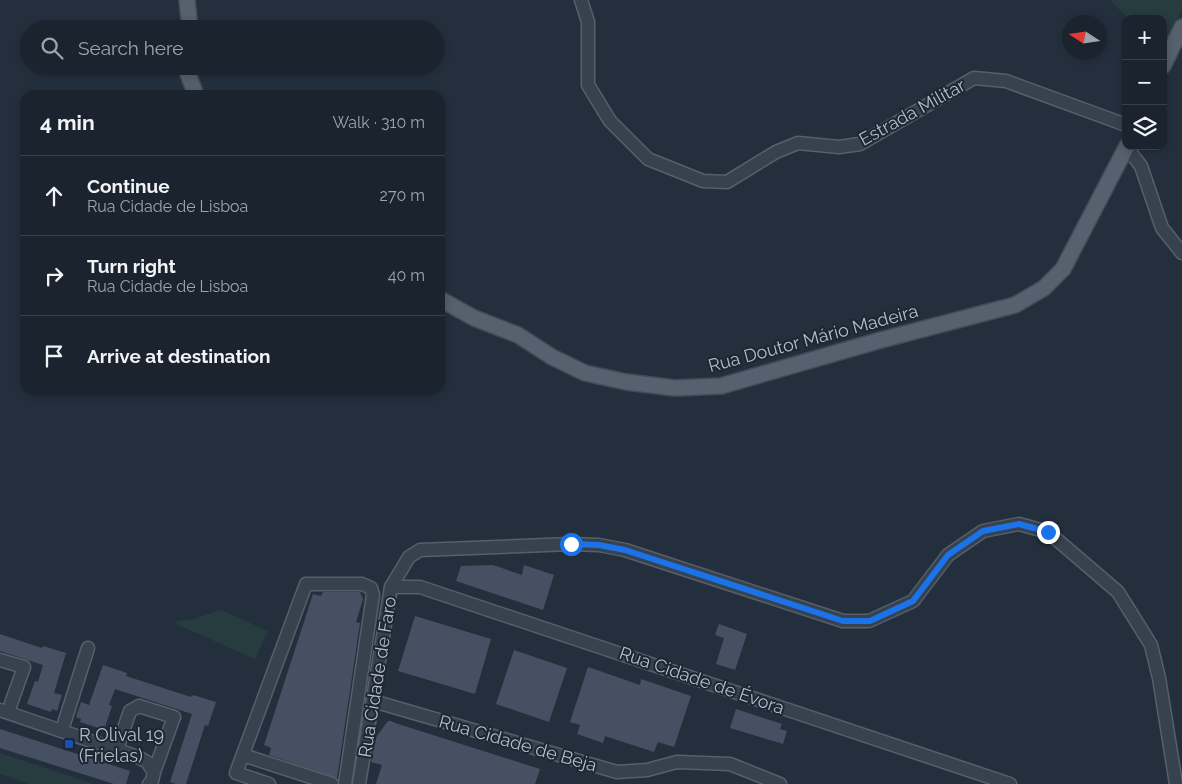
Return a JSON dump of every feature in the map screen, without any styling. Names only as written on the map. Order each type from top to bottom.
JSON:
[{"type":"main road","points":[[187,0],[189,20]]},
{"type":"main road","points":[[1166,60],[1182,27]]},
{"type":"main road","points":[[188,75],[194,90]]},
{"type":"main road","name":"Rua Doutor Mário Madeira","points":[[445,302],[474,318],[518,335],[552,357],[585,373],[626,382],[675,388],[721,386],[881,340],[1015,305],[1044,288],[1063,269],[1125,150]]},
{"type":"street","name":"Estrada Militar","points":[[581,0],[588,22],[588,85],[610,121],[648,160],[703,181],[727,182],[776,152],[798,142],[839,147],[860,144],[974,78],[1006,81],[1122,124]]},
{"type":"street","points":[[1130,150],[1141,166],[1162,228],[1182,253]]},
{"type":"street","name":"Rua Cidade de Faro","points":[[359,784],[391,588],[409,557],[420,550],[571,544],[599,545],[625,550],[843,621],[870,621],[913,601],[948,555],[983,531],[1019,524],[1048,532],[1118,592],[1151,646],[1159,678],[1176,784]]},
{"type":"street","points":[[269,784],[255,780],[234,779],[306,584],[362,584],[371,588],[373,595],[345,784]]},
{"type":"street","name":"Rua Cidade de Évora","points":[[391,588],[420,587],[438,592],[1010,784]]},
{"type":"street","points":[[62,730],[88,648]]},
{"type":"street","points":[[0,660],[24,667],[4,711],[117,749],[147,762],[154,772]]},
{"type":"street","name":"Rua Cidade de Beja","points":[[373,701],[617,772],[647,770],[677,762],[730,764],[780,784]]},
{"type":"street","points":[[117,749],[130,710],[139,706],[174,718],[152,781],[149,784]]},
{"type":"street","points":[[243,755],[332,784]]},
{"type":"street","points":[[255,780],[262,761]]},
{"type":"green space","points":[[1110,0],[1182,0],[1182,10],[1167,42],[1167,15],[1125,15]]},
{"type":"green space","points":[[221,610],[268,631],[255,659],[176,624],[177,621],[193,619]]},
{"type":"green space","points":[[0,753],[94,784],[29,784],[0,774]]},
{"type":"building","points":[[493,565],[522,575],[524,565],[554,575],[543,610],[456,581],[461,566]]},
{"type":"building","points":[[323,592],[360,592],[363,599],[356,622],[360,623],[337,778],[269,755],[271,748],[264,745],[313,594],[321,596]]},
{"type":"building","points":[[415,616],[491,639],[475,694],[398,671]]},
{"type":"building","points":[[719,624],[747,634],[735,670],[716,664],[724,638],[715,635]]},
{"type":"building","points":[[0,634],[42,648],[43,646],[66,653],[54,693],[62,695],[57,711],[52,709],[51,712],[27,704],[35,681],[38,682],[43,665],[0,651]]},
{"type":"building","points":[[514,650],[567,668],[549,722],[496,704]]},
{"type":"building","points":[[103,665],[127,673],[126,676],[191,697],[193,695],[216,702],[208,726],[205,725],[186,784],[170,782],[192,714],[115,689],[109,705],[112,706],[104,730],[80,722],[81,719],[76,717],[81,702],[89,705]]},
{"type":"building","points":[[588,667],[640,685],[641,679],[691,696],[674,747],[658,742],[654,752],[605,736],[603,743],[577,734],[580,725],[570,722]]},
{"type":"building","points":[[736,709],[782,724],[780,729],[787,731],[783,744],[730,728]]},
{"type":"building","points":[[388,721],[540,769],[535,784],[376,784],[382,765],[371,762],[374,745],[377,736]]},
{"type":"building","points":[[0,729],[130,771],[126,784],[114,784],[0,748]]},
{"type":"place","name":"R Olival 19 (Frielas)","points":[[69,744]]},
{"type":"route","points":[[571,544],[599,545],[625,550],[843,621],[870,621],[913,601],[948,555],[983,531],[1019,524],[1048,532]]}]
